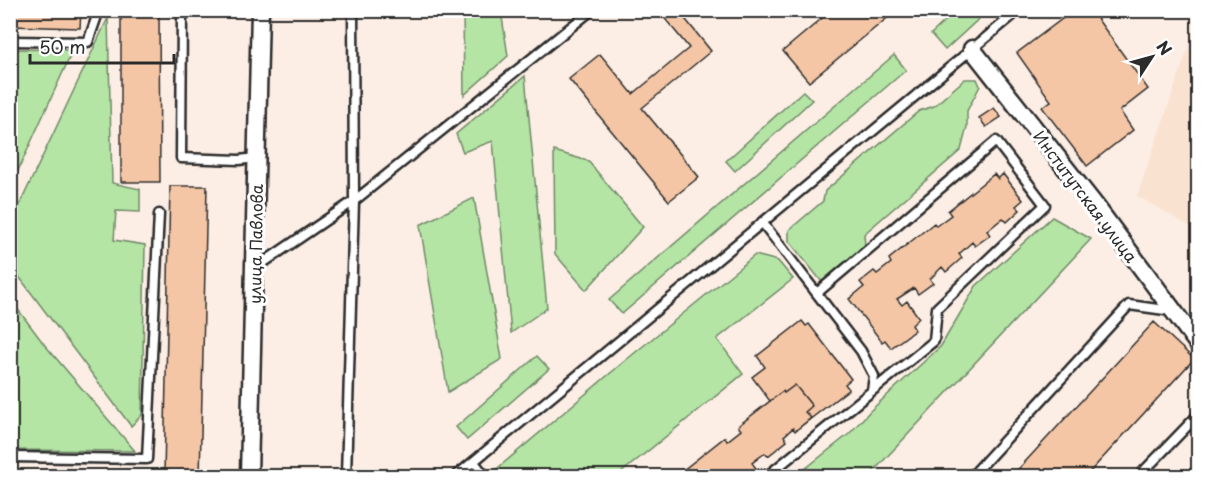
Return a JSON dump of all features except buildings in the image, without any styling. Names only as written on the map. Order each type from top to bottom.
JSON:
[{"type":"street","name":"улица Павлова","points":[[249,477],[260,10]]},
{"type":"street","name":"Институтская улица","points":[[972,49],[1198,344]]},
{"type":"lane","points":[[10,41],[88,42],[99,10]]},
{"type":"lane","points":[[182,10],[181,158],[239,160],[256,158]]},
{"type":"lane","points":[[346,477],[354,201],[353,10]]},
{"type":"lane","points":[[254,269],[354,201],[592,10]]},
{"type":"lane","points":[[456,477],[1016,10]]},
{"type":"lane","points":[[767,477],[934,341],[937,308],[1045,205],[996,141],[817,293]]},
{"type":"lane","points":[[10,457],[147,459],[159,214]]},
{"type":"lane","points":[[762,222],[861,351],[874,376],[872,391]]},
{"type":"lane","points":[[972,477],[1129,305],[1173,311]]},
{"type":"lane","points":[[1139,477],[1198,415]]},
{"type":"lane","points":[[474,462],[485,477]]},
{"type":"shaded area","points":[[1198,20],[1198,231],[1137,196]]},
{"type":"green space","points":[[957,10],[980,11],[984,14],[945,50],[931,34]]},
{"type":"green space","points":[[463,11],[501,11],[508,56],[464,95]]},
{"type":"green space","points":[[108,18],[112,183],[140,189],[140,212],[116,211],[114,240],[145,245],[142,415],[131,426],[11,266],[11,223]]},
{"type":"green space","points":[[10,49],[73,50],[11,186]]},
{"type":"green space","points":[[894,55],[906,70],[622,314],[609,300]]},
{"type":"green space","points":[[525,76],[547,308],[511,333],[493,141],[463,152],[456,134]]},
{"type":"green space","points":[[965,79],[977,79],[980,86],[967,111],[967,127],[961,150],[864,234],[865,246],[822,282],[789,241],[789,230],[823,201],[825,191],[919,111],[934,106]]},
{"type":"green space","points":[[803,91],[812,100],[735,171],[726,161]]},
{"type":"green space","points":[[554,151],[588,161],[643,227],[586,290],[555,254]]},
{"type":"green space","points":[[474,198],[502,359],[448,392],[420,225]]},
{"type":"green space","points":[[1052,217],[1091,239],[869,476],[796,476],[849,434],[870,411],[941,346],[976,286]]},
{"type":"green space","points":[[755,255],[778,261],[793,279],[717,339],[743,374],[617,476],[496,476],[493,472]]},
{"type":"green space","points":[[10,299],[44,344],[135,451],[11,450]]},
{"type":"green space","points":[[537,356],[549,369],[467,440],[456,427]]}]
